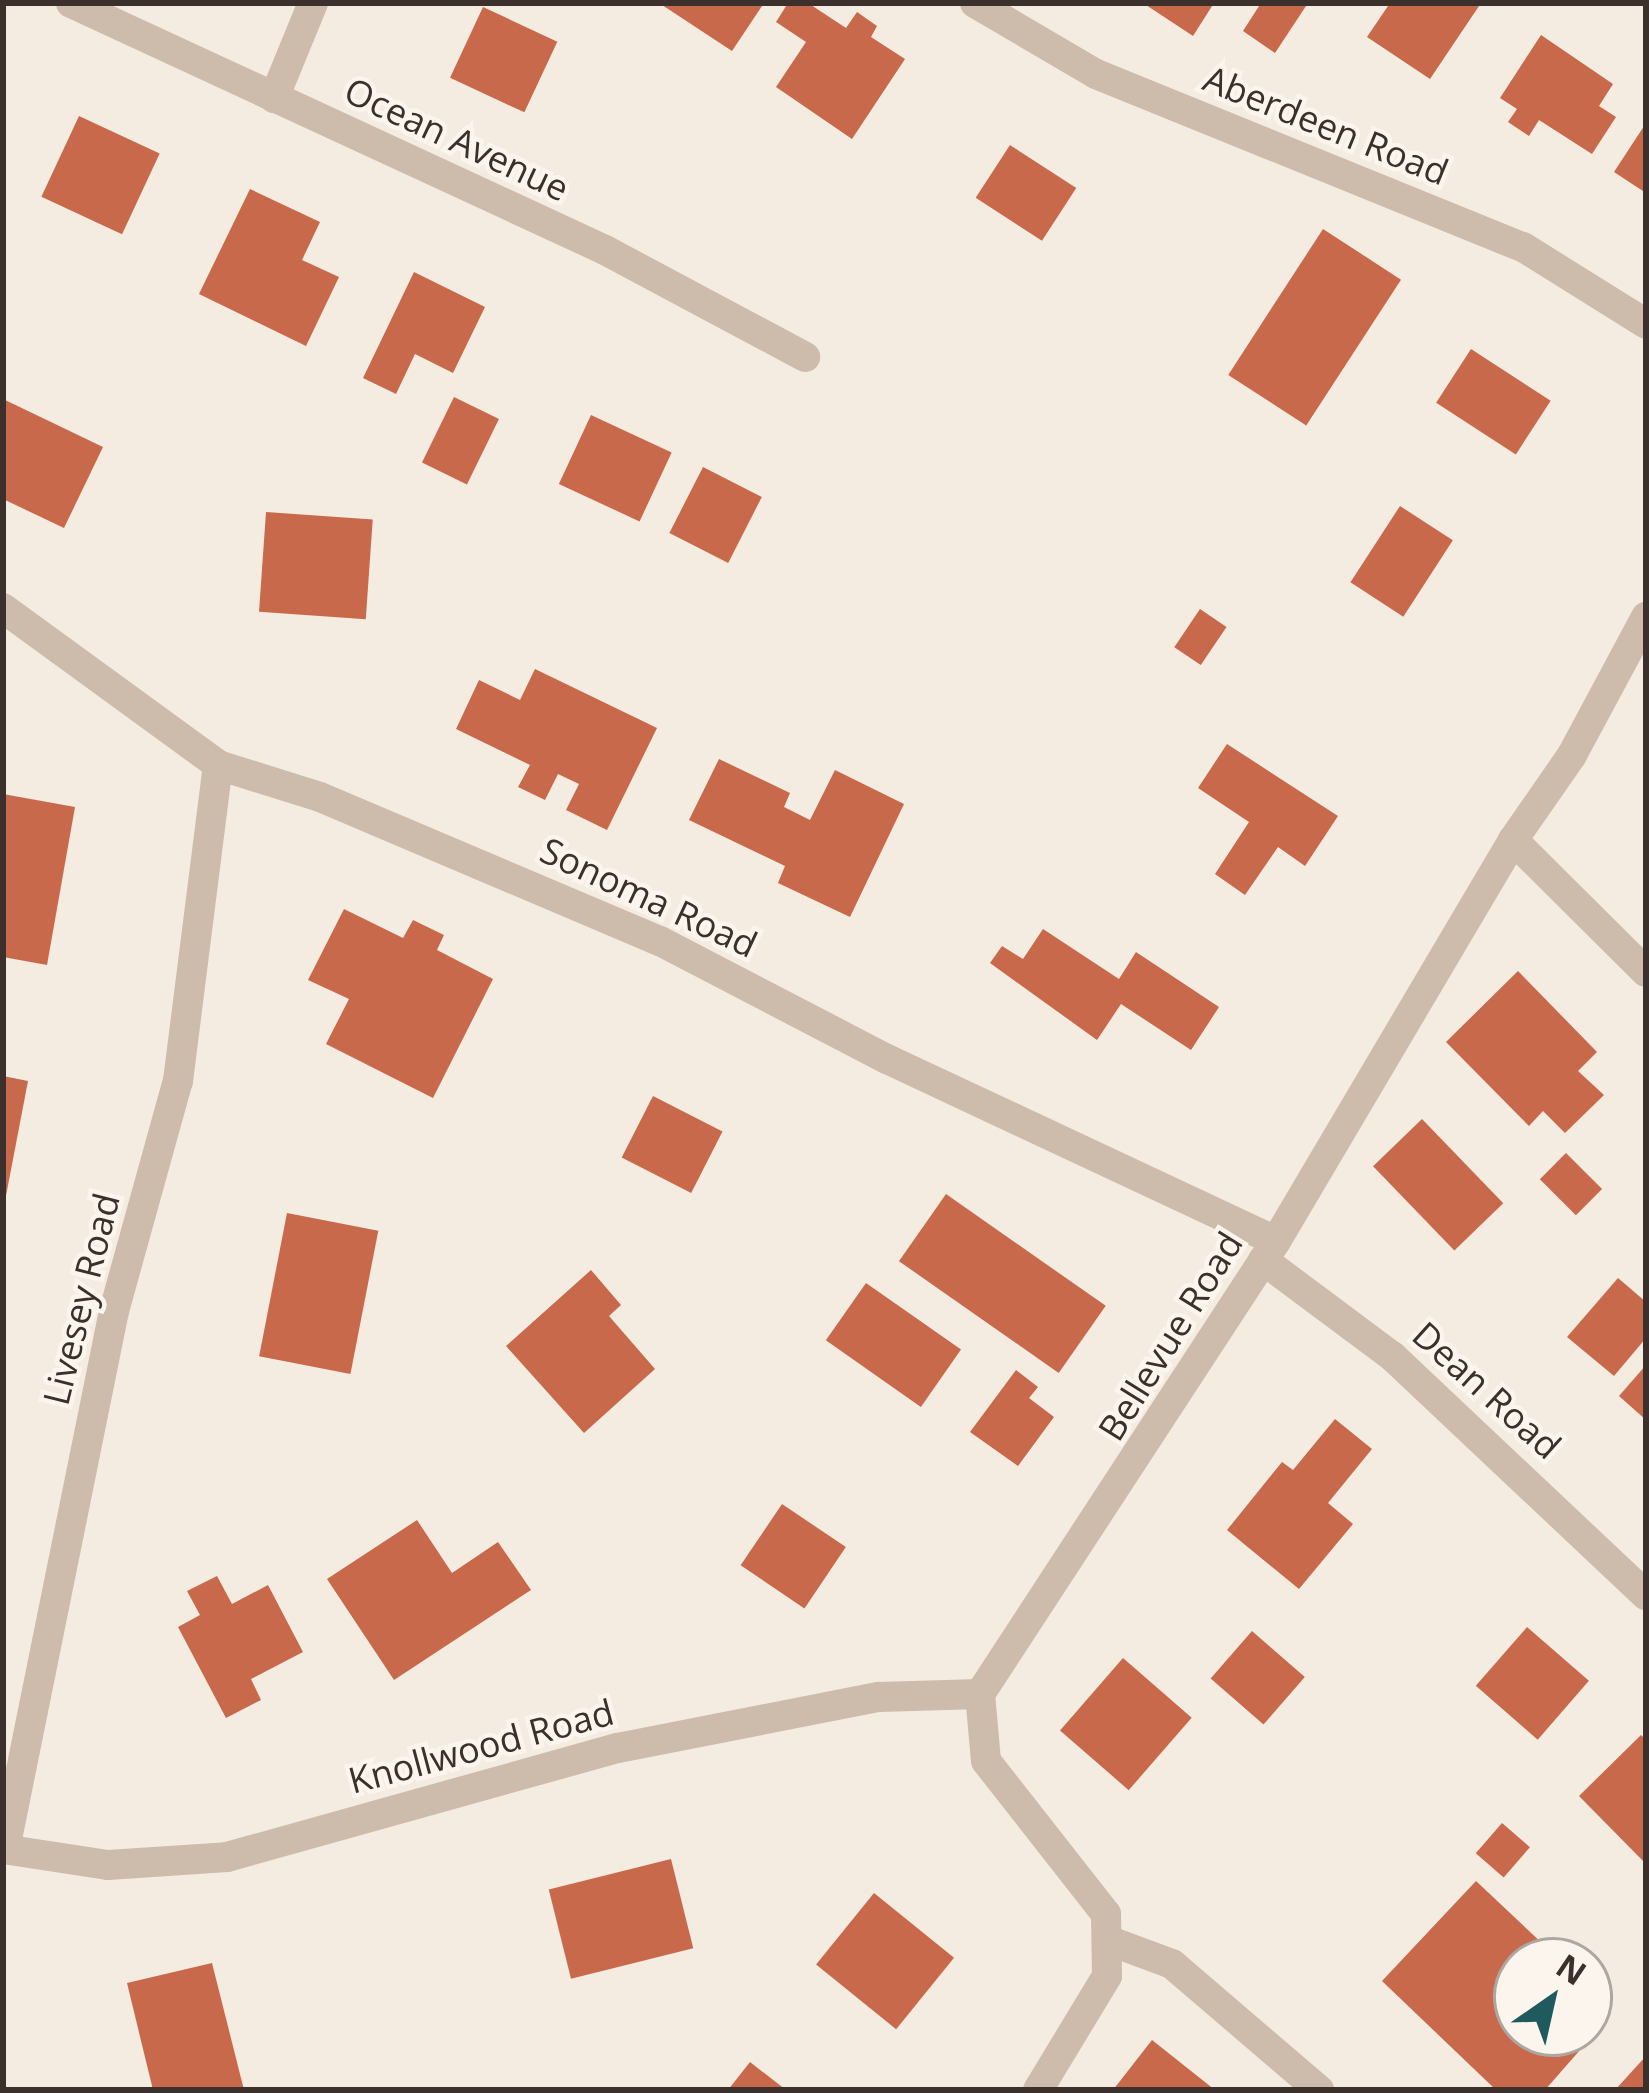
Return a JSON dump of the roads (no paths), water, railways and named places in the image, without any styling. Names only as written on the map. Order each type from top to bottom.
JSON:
[{"type":"street","name":"Ocean Avenue","points":[[71,3],[605,250],[805,357]]},
{"type":"street","points":[[274,98],[313,3]]},
{"type":"street","name":"Aberdeen Road","points":[[975,3],[1096,74],[1523,247],[1646,324]]},
{"type":"street","name":"Sonoma Road","points":[[3,608],[218,765],[320,797],[660,941],[1270,1251]]},
{"type":"street","name":"Bellevue Road","points":[[980,1694],[1270,1251],[1513,840],[1572,755],[1646,616]]},
{"type":"street","name":"Livesey Road","points":[[4,1849],[114,1311],[178,1081],[218,765]]},
{"type":"street","points":[[1513,840],[1646,972]]},
{"type":"street","name":"Dean Road","points":[[1270,1251],[1392,1356],[1646,1595]]},
{"type":"street","points":[[980,1694],[986,1761],[1089,1885],[1110,1941],[1107,1976],[1038,2090]]},
{"type":"street","name":"Knollwood Road","points":[[4,1849],[108,1865],[227,1856],[618,1748],[879,1696],[980,1694]]},
{"type":"street","points":[[1110,1941],[1172,1964],[1319,2090]]}]
